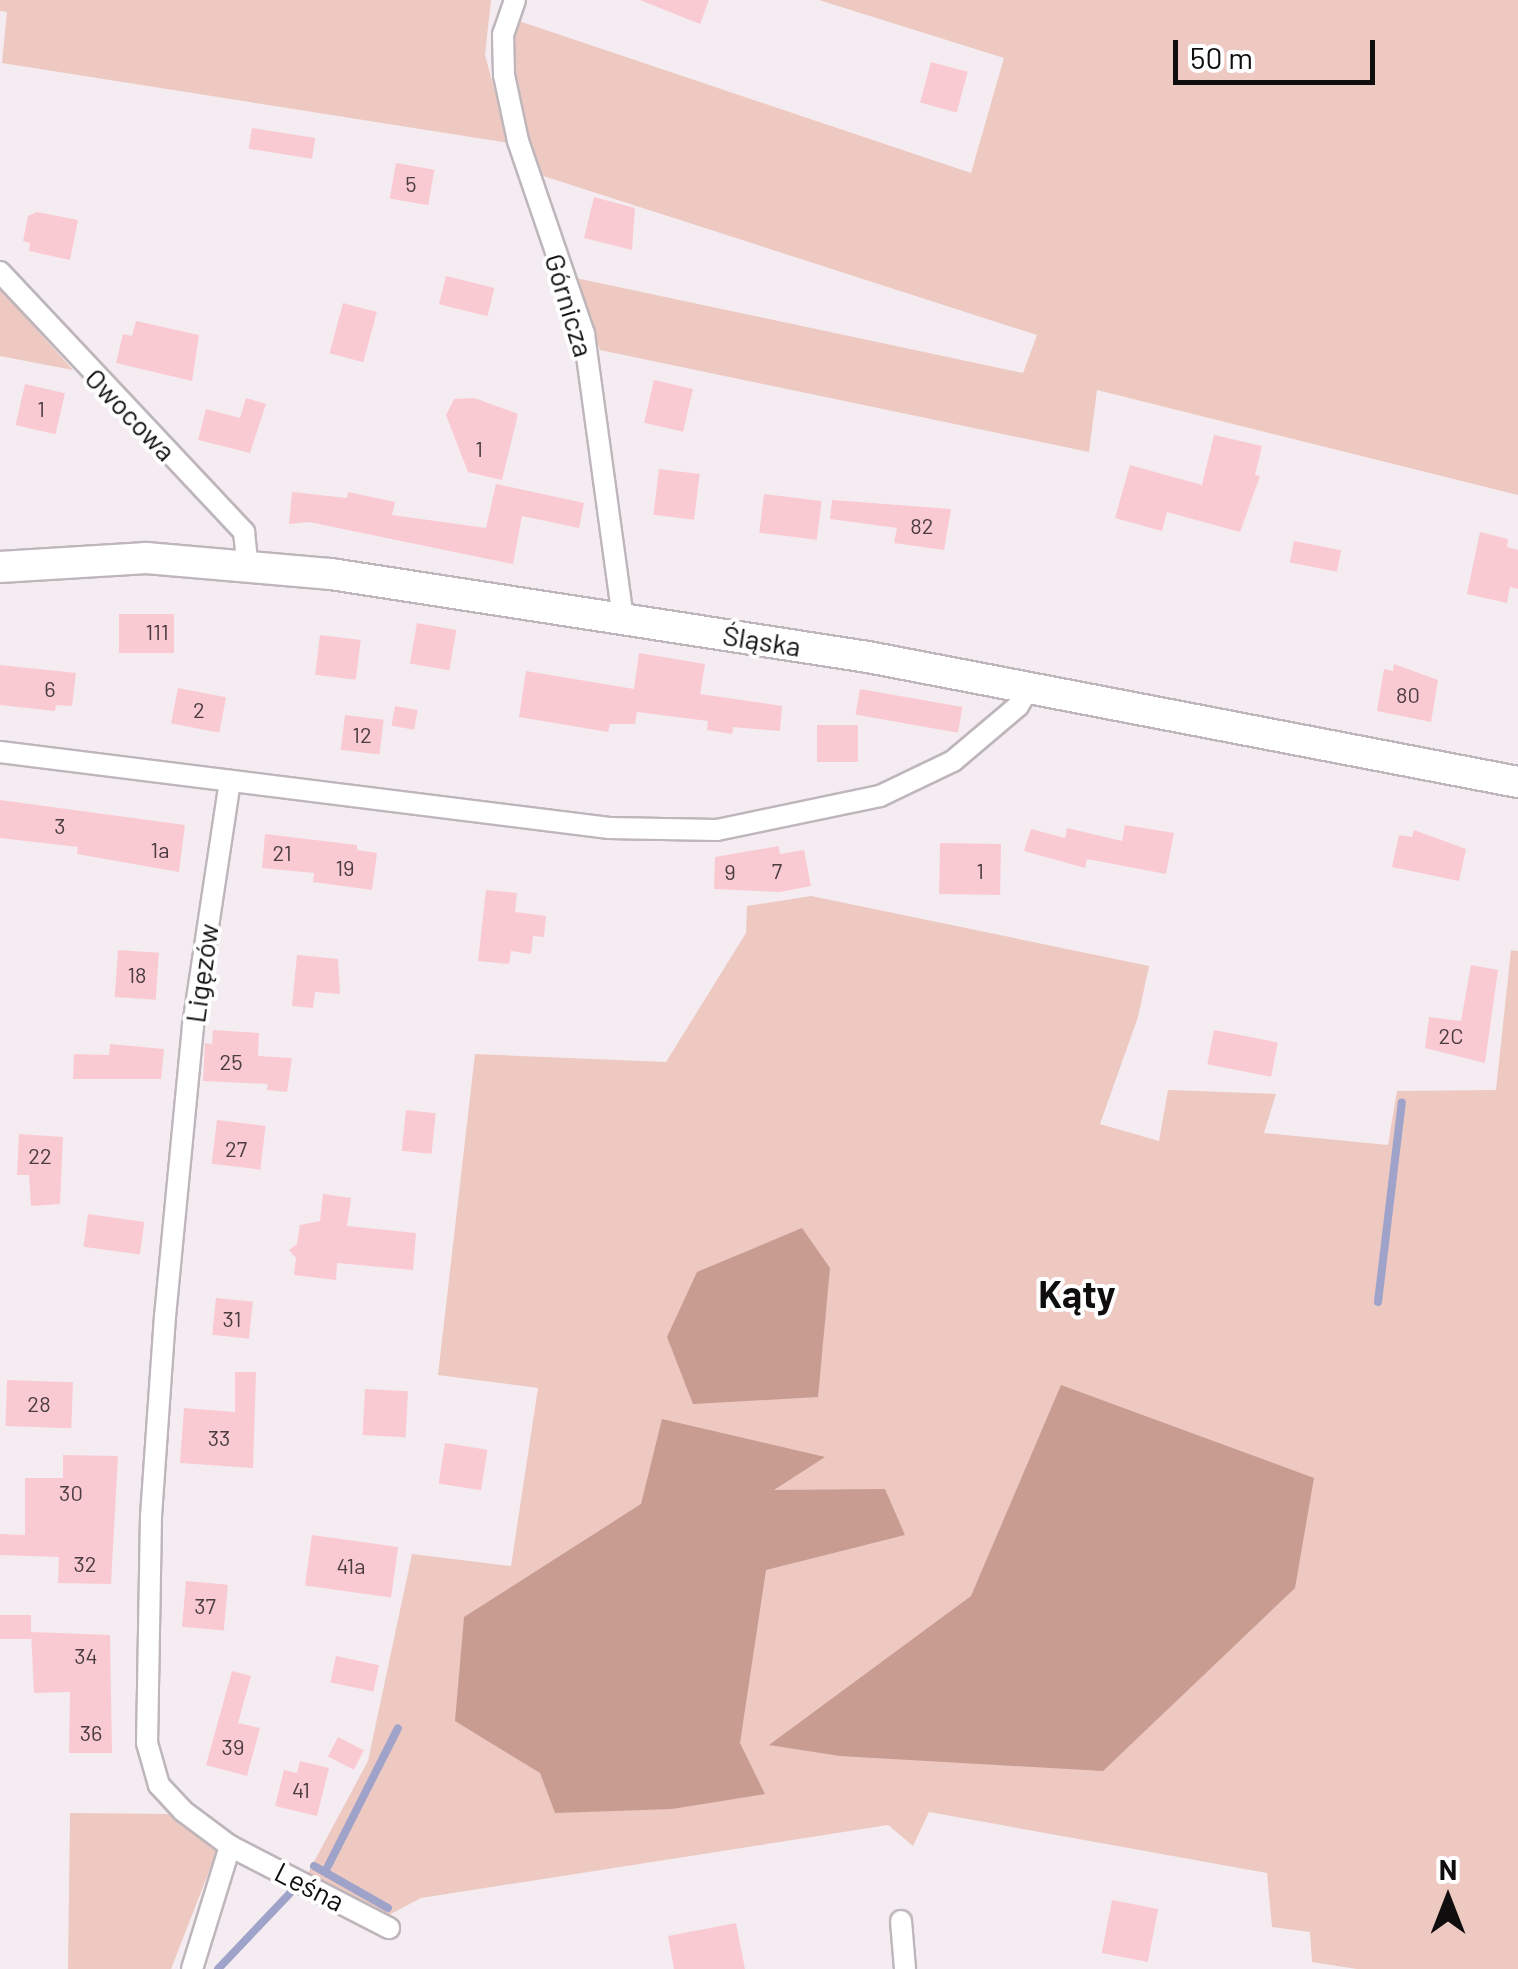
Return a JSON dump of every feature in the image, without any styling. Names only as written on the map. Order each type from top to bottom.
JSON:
[{"type":"main road","name":"Śląska","points":[[0,567],[147,558],[248,563],[622,618],[1030,686],[1518,782]]},
{"type":"street","name":"Górnicza","points":[[515,0],[503,34],[504,74],[518,140],[584,334],[622,618]]},
{"type":"street","name":"Owocowa","points":[[0,272],[244,532],[248,563]]},
{"type":"street","points":[[0,752],[609,828],[717,830],[880,796],[954,761],[1018,706],[1030,686]]},
{"type":"street","name":"Ligęzów","points":[[230,781],[193,1026],[165,1316],[150,1516],[147,1743],[159,1785],[230,1846]]},
{"type":"street","points":[[192,1969],[230,1846]]},
{"type":"street","name":"Leśna","points":[[230,1846],[389,1928]]},
{"type":"street","points":[[901,1921],[905,1969]]},
{"type":"shaded area","points":[[0,0],[491,0],[485,55],[509,143],[2,63],[7,12],[0,11]]},
{"type":"shaded area","points":[[819,0],[1518,0],[1518,495],[1097,390],[1089,452],[600,350],[571,277],[1023,373],[1037,335],[537,174],[510,64],[516,20],[971,173],[1004,58]]},
{"type":"shaded area","points":[[0,289],[73,370],[0,356]]},
{"type":"shaded area","points":[[811,896],[1149,966],[1138,1017],[1100,1124],[1159,1141],[1168,1090],[1276,1094],[1264,1133],[1388,1145],[1397,1091],[1496,1090],[1511,950],[1518,951],[1518,1969],[1357,1969],[1312,1962],[1310,1932],[1272,1927],[1267,1873],[929,1812],[913,1846],[888,1825],[421,1898],[387,1916],[308,1873],[368,1761],[412,1554],[511,1566],[538,1388],[438,1375],[475,1054],[666,1062],[746,933],[747,906]]},
{"type":"shaded area","points":[[802,1228],[830,1268],[818,1397],[693,1404],[667,1337],[697,1272]]},
{"type":"shaded area","points":[[1061,1385],[1314,1478],[1295,1588],[1103,1771],[840,1756],[769,1745],[971,1596]]},
{"type":"shaded area","points":[[662,1419],[825,1457],[774,1490],[885,1489],[905,1535],[766,1570],[740,1743],[765,1794],[672,1809],[555,1813],[540,1773],[455,1721],[464,1617],[641,1504]]},
{"type":"shaded area","points":[[70,1813],[170,1814],[217,1851],[171,1969],[68,1969]]},
{"type":"building","points":[[640,0],[709,0],[700,24]]},
{"type":"building","points":[[931,62],[968,72],[957,112],[920,103]]},
{"type":"building","points":[[252,128],[315,138],[312,159],[249,149]]},
{"type":"building","points":[[396,163],[434,170],[428,205],[390,198]]},
{"type":"building","points":[[594,197],[635,208],[632,250],[584,238]]},
{"type":"building","points":[[37,212],[78,220],[70,260],[29,251],[30,243],[23,241],[28,216]]},
{"type":"building","points":[[446,276],[495,288],[487,316],[439,304]]},
{"type":"building","points":[[343,303],[377,312],[363,362],[330,353]]},
{"type":"building","points":[[136,321],[199,335],[192,381],[116,363],[123,334],[132,336]]},
{"type":"building","points":[[654,380],[693,389],[683,432],[644,423]]},
{"type":"building","points":[[25,384],[65,393],[56,434],[16,425]]},
{"type":"building","points":[[246,398],[266,404],[250,453],[198,440],[206,409],[240,418]]},
{"type":"building","points":[[474,398],[518,414],[502,480],[468,472],[446,415],[454,399]]},
{"type":"building","points":[[1214,435],[1262,446],[1255,475],[1260,476],[1240,532],[1167,512],[1162,531],[1115,518],[1130,465],[1202,485]]},
{"type":"building","points":[[659,469],[700,474],[694,520],[653,515]]},
{"type":"building","points":[[496,484],[584,503],[579,528],[522,516],[513,564],[309,522],[289,524],[292,492],[347,498],[348,492],[395,502],[392,515],[486,528]]},
{"type":"building","points":[[764,494],[822,501],[817,540],[759,533]]},
{"type":"building","points":[[832,500],[951,509],[944,550],[894,543],[897,528],[830,519]]},
{"type":"building","points":[[1480,532],[1508,539],[1507,547],[1518,550],[1518,589],[1510,587],[1507,603],[1467,594]]},
{"type":"building","points":[[1294,541],[1341,550],[1337,572],[1290,563]]},
{"type":"building","points":[[119,614],[174,614],[174,653],[119,653]]},
{"type":"building","points":[[417,623],[456,630],[449,670],[410,663]]},
{"type":"building","points":[[320,635],[361,640],[356,680],[315,675]]},
{"type":"building","points":[[639,653],[705,664],[700,694],[782,706],[780,731],[733,727],[732,734],[707,730],[708,721],[637,712],[635,724],[610,724],[608,732],[519,717],[526,671],[634,689]]},
{"type":"building","points":[[1394,664],[1438,680],[1431,722],[1377,711],[1384,669],[1393,671]]},
{"type":"building","points":[[0,665],[76,673],[72,706],[56,705],[55,711],[0,705]]},
{"type":"building","points":[[178,688],[226,697],[219,733],[171,723]]},
{"type":"building","points":[[860,689],[962,707],[958,733],[855,715]]},
{"type":"building","points":[[395,706],[418,710],[414,730],[392,726]]},
{"type":"building","points":[[345,715],[384,720],[379,754],[341,750]]},
{"type":"building","points":[[817,725],[858,725],[858,762],[817,762]]},
{"type":"building","points":[[0,800],[185,825],[179,872],[77,854],[78,847],[0,838]]},
{"type":"building","points":[[1125,825],[1174,833],[1166,874],[1087,859],[1085,868],[1024,851],[1031,829],[1065,838],[1067,828],[1122,841]]},
{"type":"building","points":[[1414,830],[1466,849],[1459,881],[1392,867],[1399,835],[1412,837]]},
{"type":"building","points":[[265,834],[357,845],[357,850],[377,853],[372,890],[313,882],[314,873],[262,868]]},
{"type":"building","points":[[940,843],[1001,844],[1000,895],[939,894]]},
{"type":"building","points":[[779,846],[780,854],[804,850],[811,886],[780,892],[714,889],[715,857]]},
{"type":"building","points":[[486,890],[517,893],[515,912],[546,916],[544,937],[533,936],[531,954],[511,951],[509,964],[478,961]]},
{"type":"building","points":[[118,950],[159,953],[156,1000],[115,997]]},
{"type":"building","points":[[297,955],[338,959],[340,994],[315,992],[313,1008],[292,1006]]},
{"type":"building","points":[[1471,965],[1498,970],[1485,1063],[1425,1048],[1429,1017],[1461,1021]]},
{"type":"building","points":[[213,1030],[259,1033],[258,1056],[292,1058],[287,1092],[267,1090],[268,1084],[203,1081],[205,1043],[212,1044]]},
{"type":"building","points":[[1214,1030],[1278,1042],[1271,1077],[1207,1064]]},
{"type":"building","points":[[110,1044],[164,1049],[161,1079],[73,1079],[74,1054],[109,1055]]},
{"type":"building","points":[[406,1110],[436,1113],[432,1154],[402,1151]]},
{"type":"building","points":[[217,1120],[266,1126],[260,1170],[212,1164]]},
{"type":"building","points":[[19,1134],[63,1137],[60,1204],[31,1206],[29,1175],[17,1175]]},
{"type":"building","points":[[323,1194],[351,1198],[347,1226],[416,1233],[413,1270],[337,1263],[336,1280],[294,1275],[296,1258],[289,1250],[297,1244],[300,1225],[320,1221]]},
{"type":"building","points":[[88,1214],[144,1222],[140,1255],[83,1247]]},
{"type":"building","points":[[216,1298],[253,1302],[249,1339],[212,1335]]},
{"type":"building","points":[[235,1372],[256,1372],[253,1468],[180,1463],[184,1408],[235,1412]]},
{"type":"building","points":[[7,1380],[73,1382],[71,1428],[5,1426]]},
{"type":"building","points":[[365,1389],[408,1391],[406,1437],[363,1435]]},
{"type":"building","points":[[445,1443],[487,1450],[481,1490],[439,1483]]},
{"type":"building","points":[[63,1455],[118,1456],[111,1584],[58,1583],[59,1557],[0,1555],[0,1534],[25,1535],[25,1478],[63,1478]]},
{"type":"building","points":[[312,1535],[398,1547],[391,1598],[305,1586]]},
{"type":"building","points":[[186,1581],[228,1585],[224,1630],[182,1627]]},
{"type":"building","points":[[0,1615],[31,1615],[31,1639],[0,1639]]},
{"type":"building","points":[[31,1632],[110,1635],[112,1753],[69,1753],[70,1692],[34,1693]]},
{"type":"building","points":[[336,1656],[379,1665],[373,1692],[330,1682]]},
{"type":"building","points":[[232,1671],[251,1676],[238,1723],[260,1728],[247,1776],[206,1765]]},
{"type":"building","points":[[338,1737],[364,1750],[354,1770],[328,1757]]},
{"type":"building","points":[[300,1761],[329,1768],[317,1816],[275,1806],[284,1770],[297,1773]]},
{"type":"building","points":[[1112,1900],[1158,1909],[1148,1962],[1102,1953]]},
{"type":"building","points":[[736,1923],[745,1969],[674,1969],[668,1936]]},
{"type":"waterway","points":[[1378,1302],[1402,1102]]},
{"type":"waterway","points":[[325,1872],[398,1728]]},
{"type":"waterway","points":[[314,1866],[388,1908]]},
{"type":"waterway","points":[[218,1969],[292,1891]]},
{"type":"district","name":"Kąty","points":[[1077,1294]]}]
